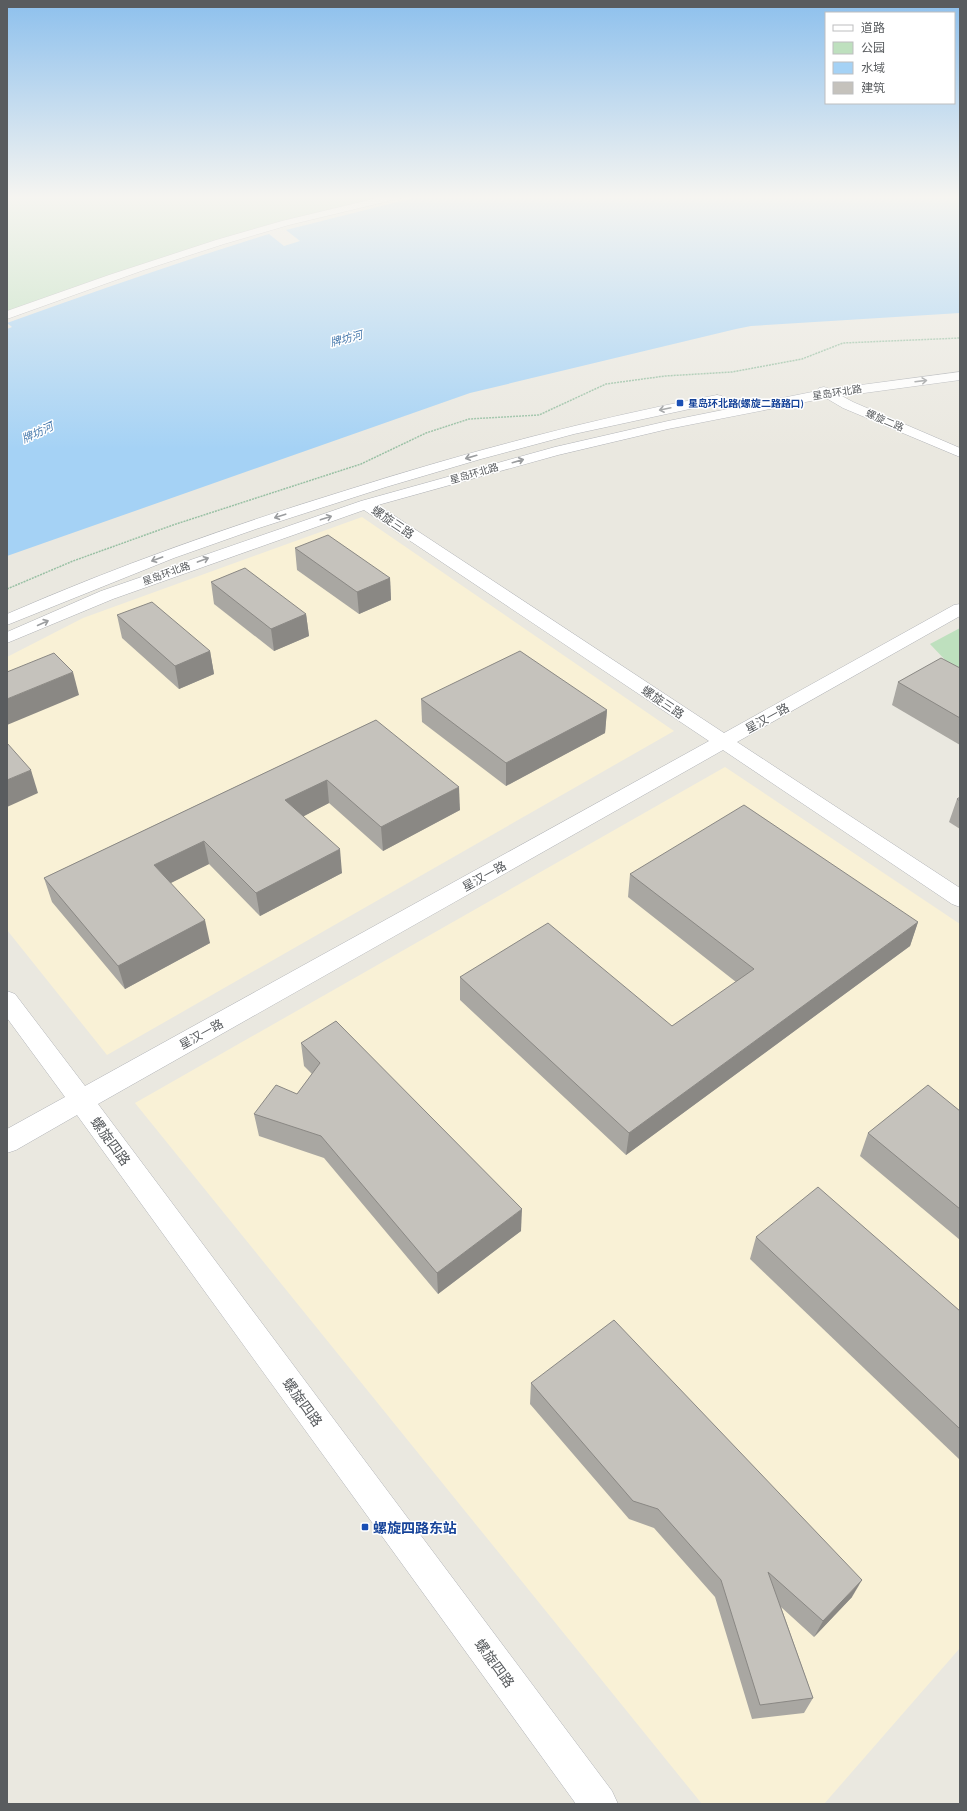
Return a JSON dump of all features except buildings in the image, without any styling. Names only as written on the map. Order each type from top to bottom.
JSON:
[{"type":"street","points":[[7,315],[106,281]]},
{"type":"street","points":[[881,374],[960,366]]},
{"type":"street","name":"星岛环北路","points":[[7,620],[99,581],[205,541],[417,472],[480,454],[574,430],[686,405],[737,396],[823,385],[903,383],[960,376]]},
{"type":"street","points":[[884,420],[870,407],[868,398],[870,394],[876,390],[903,383]]},
{"type":"street","name":"星岛环北路","points":[[7,638],[114,592],[236,548],[366,504],[556,450],[732,411],[823,385]]},
{"type":"street","name":"螺旋二路","points":[[823,385],[848,405],[960,453]]},
{"type":"street","name":"螺旋三路","points":[[366,504],[960,898]]},
{"type":"street","name":"星汉一路","points":[[7,1142],[960,609]]},
{"type":"street","name":"螺旋四路","points":[[7,1000],[599,1804]]},
{"type":"shaded area","points":[[362,517],[674,731],[107,1055],[7,930],[7,657],[83,618]]},
{"type":"shaded area","points":[[725,767],[960,924],[960,1648],[824,1804],[702,1804],[135,1103]]},
{"type":"green space","points":[[7,281],[104,281],[7,312]]},
{"type":"green space","points":[[960,628],[960,670],[949,664],[930,644]]},
{"type":"water","name":"牌坊河","points":[[127,281],[960,281],[960,313],[751,326],[470,393],[7,556],[7,329],[12,327],[7,323]]},
{"type":"place","name":"星岛环北路(螺旋二路路口)","points":[[680,403]]},
{"type":"place","name":"螺旋四路东站","points":[[365,1527]]}]
